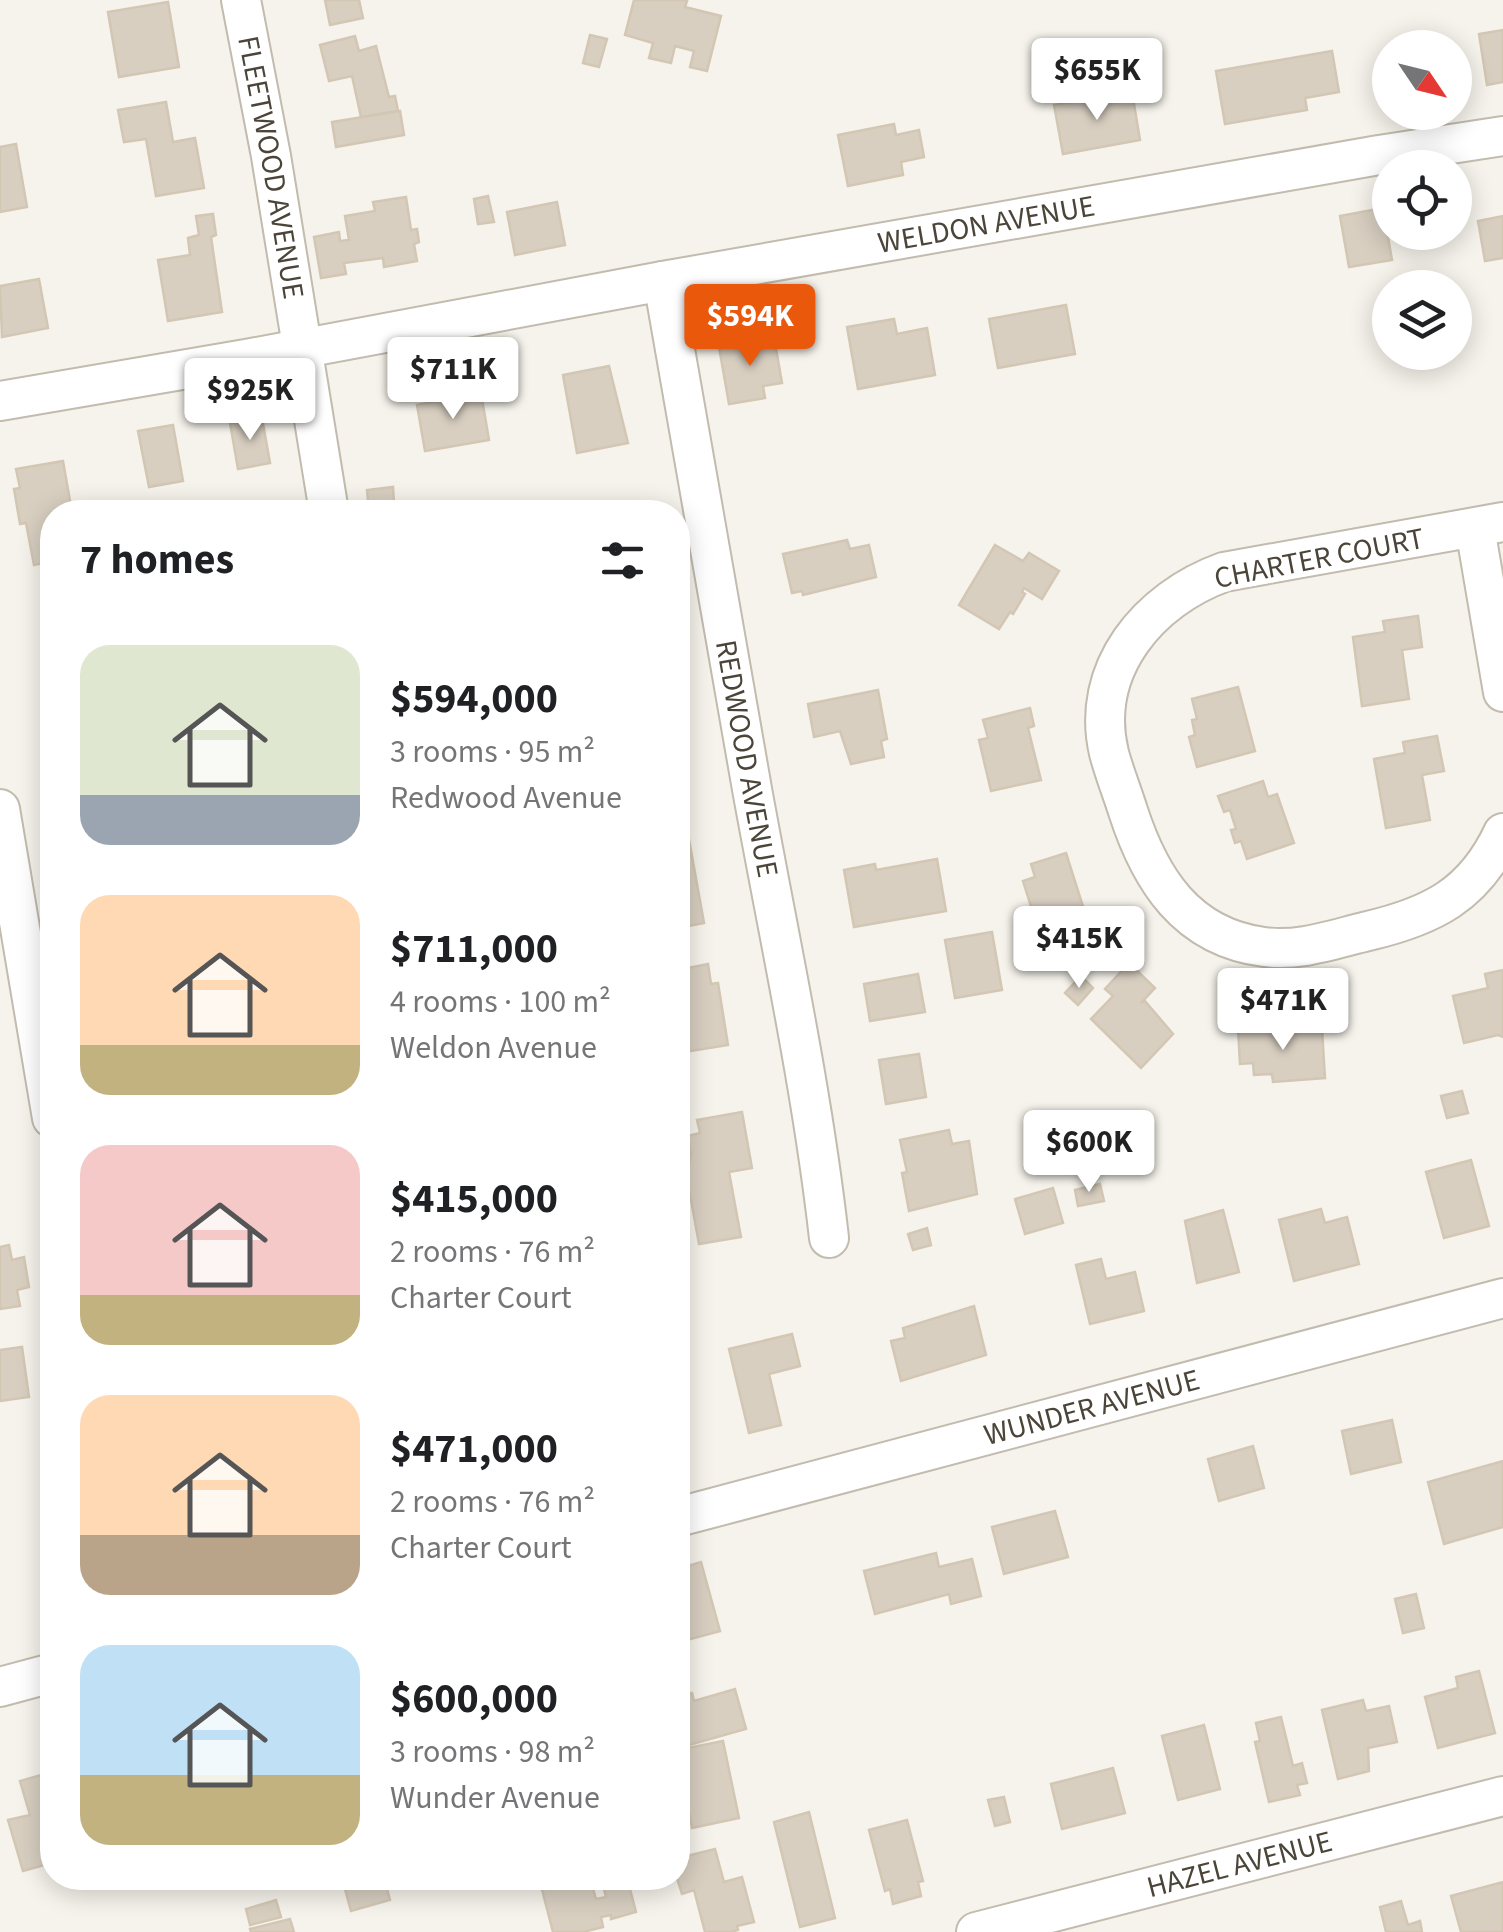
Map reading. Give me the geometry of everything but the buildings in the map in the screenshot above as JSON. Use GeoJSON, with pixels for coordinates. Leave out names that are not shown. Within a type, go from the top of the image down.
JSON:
{"type":"FeatureCollection","features":[{"type":"Feature","properties":{"kind":"street","name":"FLEETWOOD AVENUE"},"geometry":{"type":"LineString","coordinates":[[241,0],[327,500]]}},
{"type":"Feature","properties":{"kind":"street","name":"WELDON AVENUE"},"geometry":{"type":"LineString","coordinates":[[0,401],[662,281],[1503,136]]}},
{"type":"Feature","properties":{"kind":"street","name":"REDWOOD AVENUE"},"geometry":{"type":"LineString","coordinates":[[662,281],[751,786],[788,964],[829,1238]]}},
{"type":"Feature","properties":{"kind":"street","name":"CHARTER COURT"},"geometry":{"type":"LineString","coordinates":[[1503,692],[1489,525],[1224,572],[1198,582],[1161,605],[1138,628],[1110,686],[1106,718],[1108,750],[1140,850],[1169,897],[1206,926],[1231,939],[1262,947],[1294,948],[1408,921],[1439,908],[1473,881],[1493,856],[1503,833]]}},
{"type":"Feature","properties":{"kind":"street"},"geometry":{"type":"LineString","coordinates":[[0,809],[40,1047]]}},
{"type":"Feature","properties":{"kind":"street","name":"WUNDER AVENUE"},"geometry":{"type":"LineString","coordinates":[[690,1514],[1503,1298]]}},
{"type":"Feature","properties":{"kind":"street"},"geometry":{"type":"LineString","coordinates":[[0,1687],[40,1676]]}},
{"type":"Feature","properties":{"kind":"street","name":"HAZEL AVENUE"},"geometry":{"type":"LineString","coordinates":[[976,1932],[1503,1796]]}}]}
